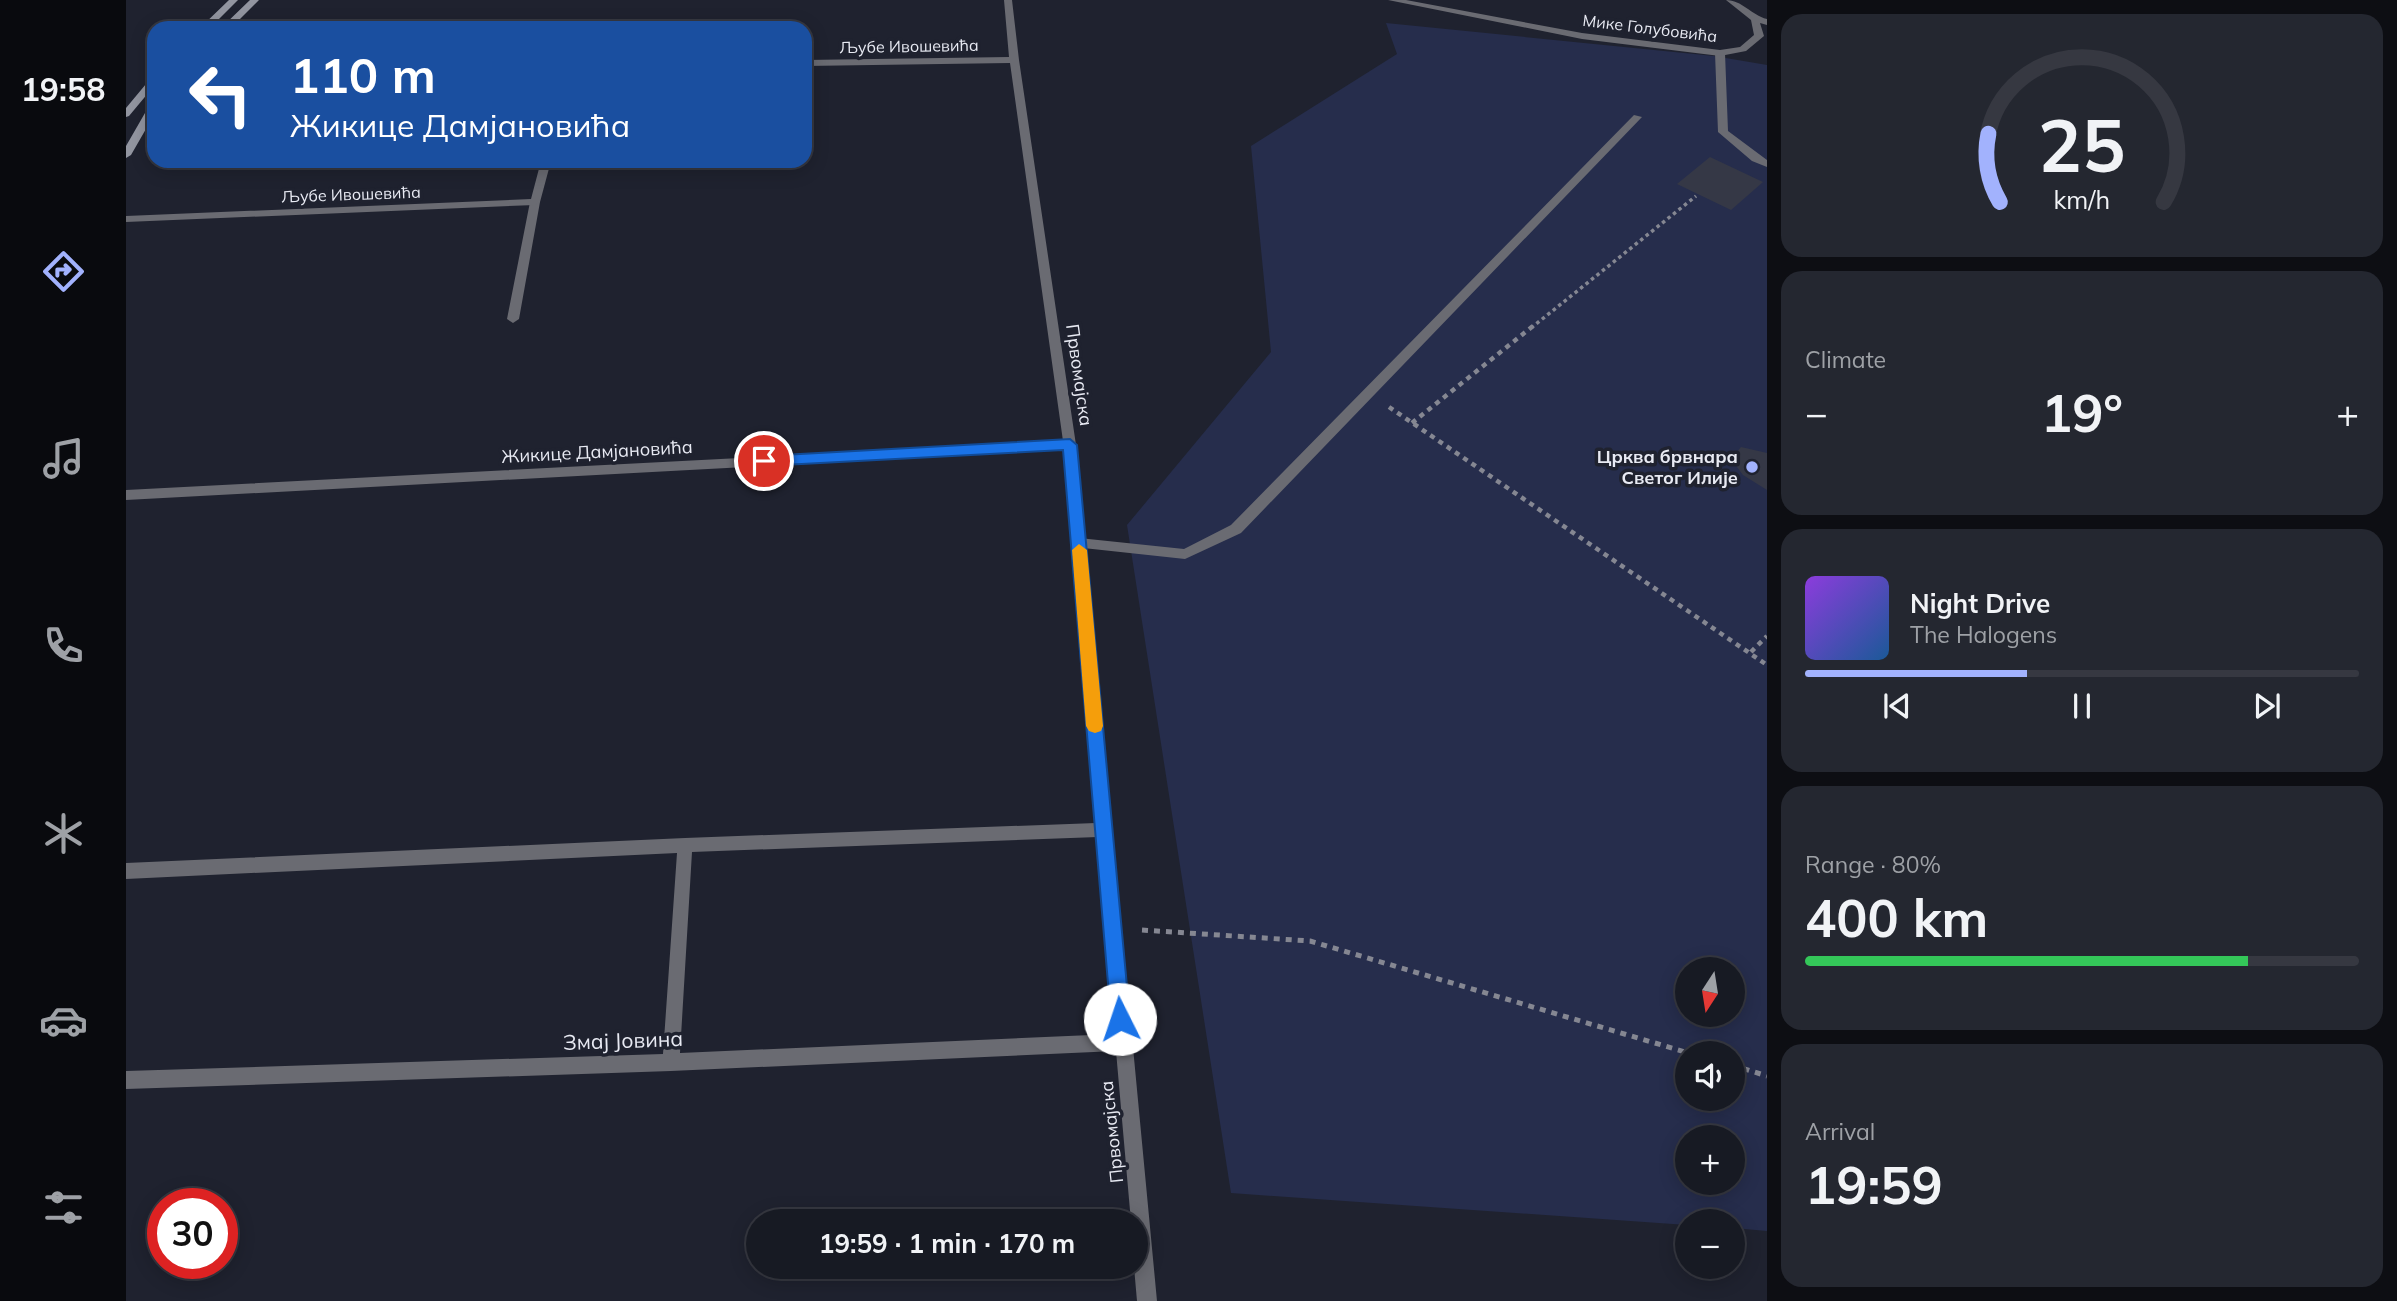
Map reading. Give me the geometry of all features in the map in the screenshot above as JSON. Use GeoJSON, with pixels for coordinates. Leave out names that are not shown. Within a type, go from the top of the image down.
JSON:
{"type":"FeatureCollection","features":[{"type":"Feature","properties":{"kind":"main road"},"geometry":{"type":"LineString","coordinates":[[212,21],[234,0]]}},
{"type":"Feature","properties":{"kind":"main road"},"geometry":{"type":"LineString","coordinates":[[233,21],[255,0]]}},
{"type":"Feature","properties":{"kind":"main road"},"geometry":{"type":"LineString","coordinates":[[126,114],[147,88]]}},
{"type":"Feature","properties":{"kind":"main road"},"geometry":{"type":"LineString","coordinates":[[126,155],[147,118]]}},
{"type":"Feature","properties":{"kind":"street","name":"Првомајска"},"geometry":{"type":"LineString","coordinates":[[1008,0],[1014,60],[1070,445],[1147,1301]]}},
{"type":"Feature","properties":{"kind":"street","name":"Мике Голубовића"},"geometry":{"type":"LineString","coordinates":[[1392,0],[1582,36],[1720,53],[1743,49],[1759,36],[1755,19]]}},
{"type":"Feature","properties":{"kind":"street"},"geometry":{"type":"LineString","coordinates":[[1730,0],[1755,19],[1767,22]]}},
{"type":"Feature","properties":{"kind":"street"},"geometry":{"type":"LineString","coordinates":[[1720,53],[1723,132],[1746,152],[1767,164]]}},
{"type":"Feature","properties":{"kind":"street","name":"Љубе Ивошевића"},"geometry":{"type":"LineString","coordinates":[[812,64],[1014,60]]}},
{"type":"Feature","properties":{"kind":"street"},"geometry":{"type":"LineString","coordinates":[[1079,544],[1185,554],[1236,529],[1637,117]]}},
{"type":"Feature","properties":{"kind":"street"},"geometry":{"type":"LineString","coordinates":[[513,319],[544,168]]}},
{"type":"Feature","properties":{"kind":"street","name":"Љубе Ивошевића"},"geometry":{"type":"LineString","coordinates":[[126,219],[535,202]]}},
{"type":"Feature","properties":{"kind":"street","name":"Жикице Дамјановића"},"geometry":{"type":"LineString","coordinates":[[126,495],[1070,445]]}},
{"type":"Feature","properties":{"kind":"street"},"geometry":{"type":"LineString","coordinates":[[126,871],[685,845],[1104,830]]}},
{"type":"Feature","properties":{"kind":"street"},"geometry":{"type":"LineString","coordinates":[[671,1062],[685,845]]}},
{"type":"Feature","properties":{"kind":"street","name":"Змај Јовина"},"geometry":{"type":"LineString","coordinates":[[126,1080],[671,1062],[1122,1042]]}},
{"type":"Feature","properties":{"kind":"path"},"geometry":{"type":"LineString","coordinates":[[1412,422],[1696,196]]}},
{"type":"Feature","properties":{"kind":"path"},"geometry":{"type":"LineString","coordinates":[[1368,393],[1767,665]]}},
{"type":"Feature","properties":{"kind":"path"},"geometry":{"type":"LineString","coordinates":[[1751,652],[1767,636]]}},
{"type":"Feature","properties":{"kind":"path"},"geometry":{"type":"LineString","coordinates":[[1113,928],[1310,941],[1675,1049]]}},
{"type":"Feature","properties":{"kind":"path"},"geometry":{"type":"LineString","coordinates":[[1745,1069],[1767,1076]]}},
{"type":"Feature","properties":{"kind":"shaded area"},"geometry":{"type":"Polygon","coordinates":[[[1386,23],[1714,56],[1767,65],[1767,1231],[1745,1229],[1745,1209],[1675,1209],[1675,1224],[1231,1193],[1127,525],[1271,352],[1251,146],[1397,54],[1386,23]]]}},
{"type":"Feature","properties":{"kind":"building"},"geometry":{"type":"Polygon","coordinates":[[[1710,157],[1763,182],[1731,210],[1677,184],[1710,157]]]}},
{"type":"Feature","properties":{"kind":"building","name":"Црква брвнара Светог Илије"},"geometry":{"type":"Polygon","coordinates":[[[1741,447],[1767,453],[1767,490],[1743,475],[1731,459],[1741,447]]]}},
{"type":"Feature","properties":{"kind":"slow traffic"},"geometry":{"type":"LineString","coordinates":[[1079,550],[1095,726]]}},
{"type":"Feature","properties":{"kind":"place","name":"Црква брвнара Светог Илије"},"geometry":{"type":"Point","coordinates":[1752,467]}},
{"type":"Feature","properties":{"kind":"route"},"geometry":{"type":"LineString","coordinates":[[764,461],[1070,445],[1120,1019]]}}]}
